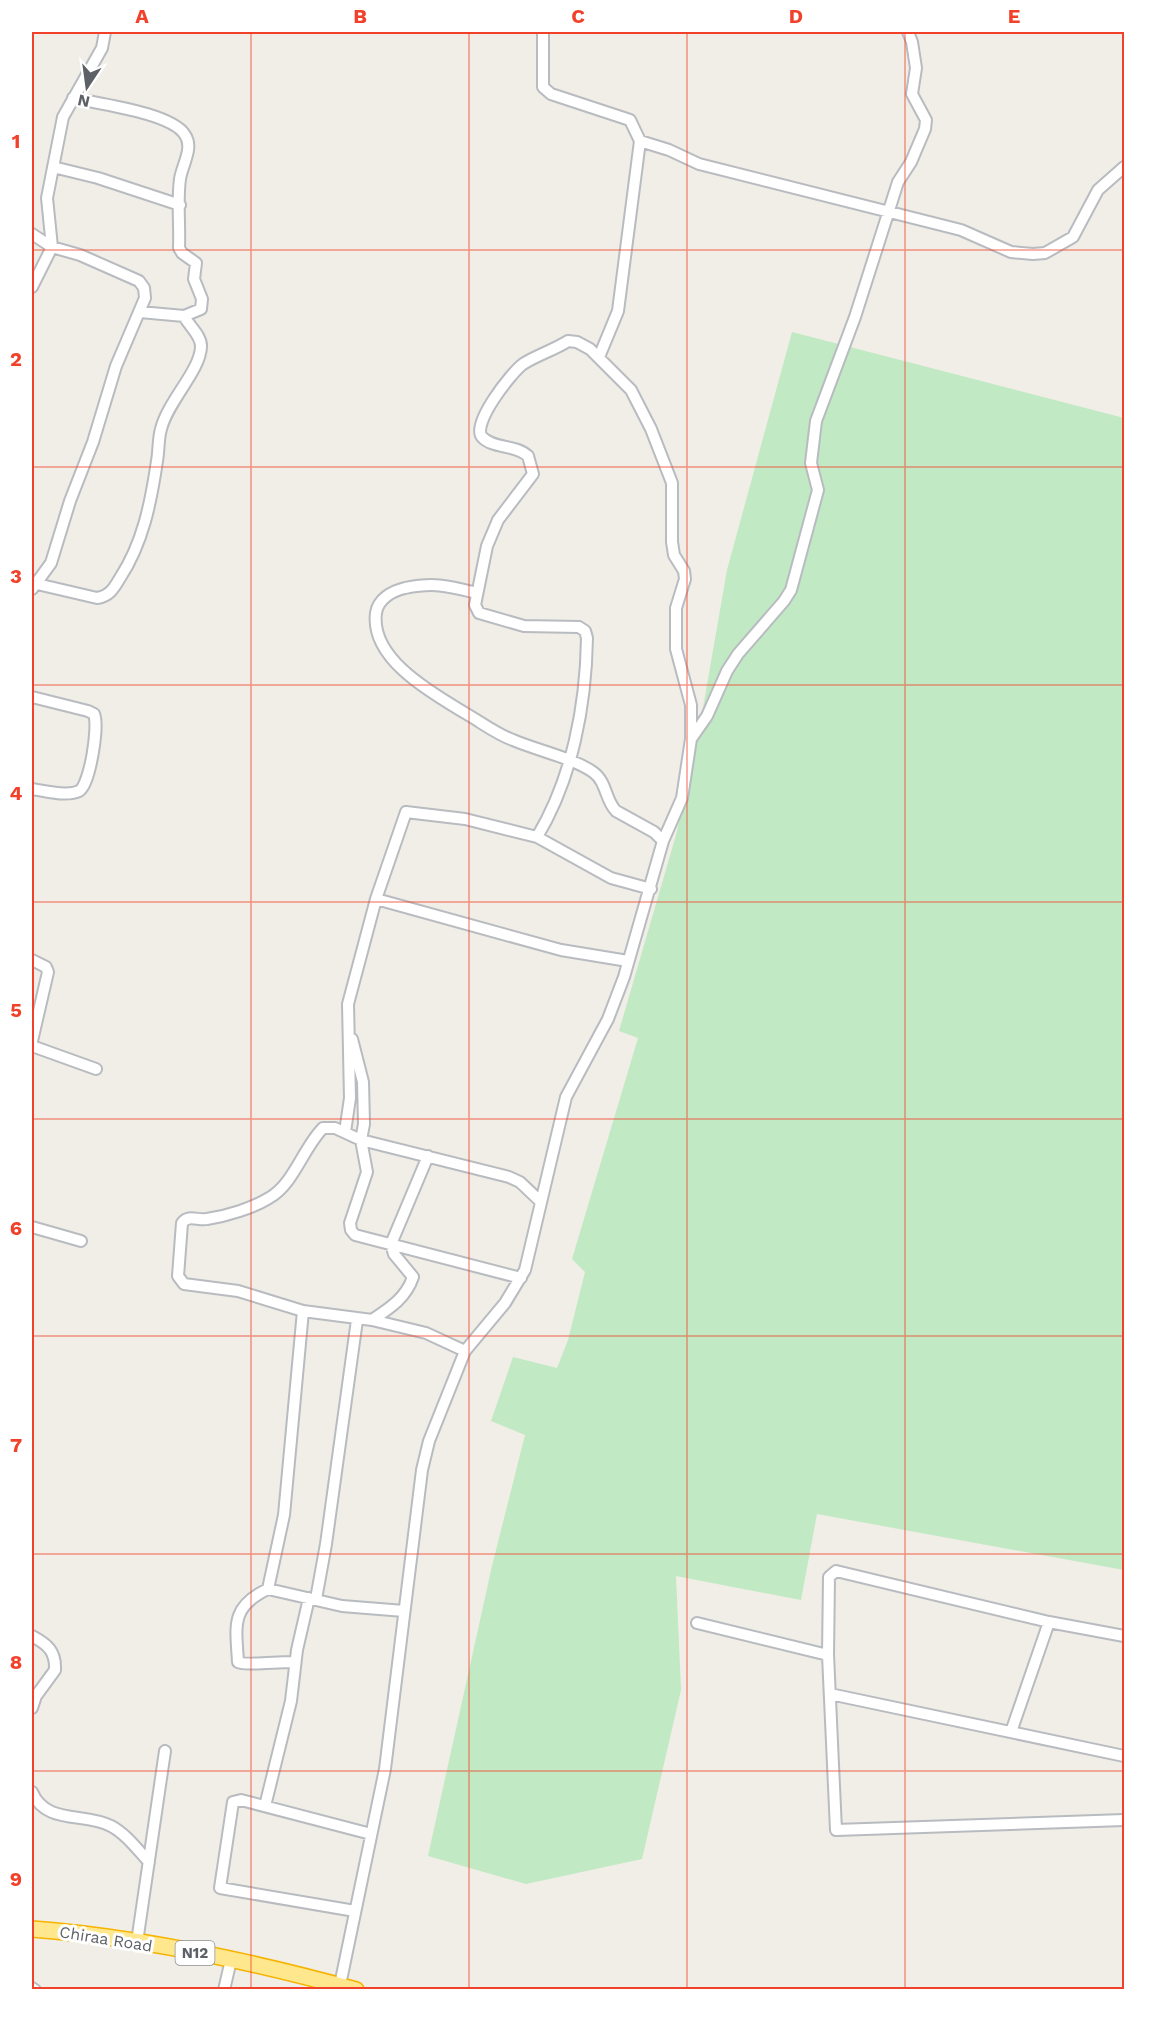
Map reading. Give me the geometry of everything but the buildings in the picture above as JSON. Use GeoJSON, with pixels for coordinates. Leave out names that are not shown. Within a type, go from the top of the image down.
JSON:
{"type":"FeatureCollection","features":[{"type":"Feature","properties":{"kind":"highway","name":"Chiraa Road"},"geometry":{"type":"LineString","coordinates":[[32,1929],[137,1942],[231,1960],[321,1985],[340,1985],[356,1989]]}},
{"type":"Feature","properties":{"kind":"street"},"geometry":{"type":"LineString","coordinates":[[32,287],[52,247],[47,198],[63,117],[102,48],[105,32]]}},
{"type":"Feature","properties":{"kind":"street"},"geometry":{"type":"LineString","coordinates":[[543,32],[543,87],[551,94],[630,120],[640,141],[618,311],[599,357]]}},
{"type":"Feature","properties":{"kind":"street"},"geometry":{"type":"LineString","coordinates":[[691,739],[707,716],[727,671],[738,654],[791,590],[818,490],[811,463],[816,421],[855,317],[898,182],[911,162],[925,129],[926,120],[912,94],[916,68],[908,32]]}},
{"type":"Feature","properties":{"kind":"street"},"geometry":{"type":"LineString","coordinates":[[73,98],[152,116],[172,123],[185,135],[189,147],[180,179],[179,248],[182,254],[196,264],[194,283],[202,299],[201,309],[184,316],[140,312]]}},
{"type":"Feature","properties":{"kind":"street"},"geometry":{"type":"LineString","coordinates":[[640,141],[669,150],[699,164],[817,192],[974,234],[1011,252],[1045,253],[1073,237],[1098,190],[1125,167]]}},
{"type":"Feature","properties":{"kind":"street"},"geometry":{"type":"LineString","coordinates":[[53,167],[98,178],[180,205]]}},
{"type":"Feature","properties":{"kind":"street"},"geometry":{"type":"LineString","coordinates":[[32,234],[52,247],[80,255],[139,281],[144,288],[145,298],[128,332],[51,563],[34,586],[97,598],[105,597],[132,560],[142,536],[157,460],[160,430],[173,400],[195,367],[202,345],[198,335],[184,316]]}},
{"type":"Feature","properties":{"kind":"street"},"geometry":{"type":"LineString","coordinates":[[340,1985],[385,1769],[422,1470],[429,1441],[465,1351],[505,1303],[521,1278],[530,1256],[540,1201],[566,1096],[608,1019],[651,889],[663,841],[682,798],[691,739],[691,705],[676,649],[676,608],[685,579],[684,571],[674,555],[672,542],[672,483],[651,429],[631,390],[599,357],[577,342],[568,341],[546,355],[533,358],[520,366],[481,419],[480,434],[484,439],[523,451],[528,456],[533,474],[498,520],[487,546],[475,605],[479,614],[524,626],[570,626],[585,631],[586,663],[581,707],[568,762],[553,807],[537,837]]}},
{"type":"Feature","properties":{"kind":"street"},"geometry":{"type":"LineString","coordinates":[[477,594],[439,583],[398,590],[385,597],[376,610],[376,630],[382,645],[400,666],[430,692],[511,740],[598,776],[616,811],[654,832],[663,841]]}},
{"type":"Feature","properties":{"kind":"street"},"geometry":{"type":"LineString","coordinates":[[32,698],[88,711],[94,714],[96,725],[87,778],[83,788],[76,792],[32,789]]}},
{"type":"Feature","properties":{"kind":"street"},"geometry":{"type":"LineString","coordinates":[[345,1132],[350,1098],[348,1004],[376,899],[406,812],[465,819],[537,837],[611,878],[651,889]]}},
{"type":"Feature","properties":{"kind":"street"},"geometry":{"type":"LineString","coordinates":[[376,899],[561,950],[628,961]]}},
{"type":"Feature","properties":{"kind":"street"},"geometry":{"type":"LineString","coordinates":[[32,960],[46,967],[48,972],[32,1041]]}},
{"type":"Feature","properties":{"kind":"street"},"geometry":{"type":"LineString","coordinates":[[349,1030],[363,1082],[364,1124],[361,1140],[367,1172],[350,1223],[351,1230],[355,1234],[521,1278]]}},
{"type":"Feature","properties":{"kind":"street"},"geometry":{"type":"LineString","coordinates":[[32,1046],[96,1069]]}},
{"type":"Feature","properties":{"kind":"street"},"geometry":{"type":"LineString","coordinates":[[465,1351],[426,1333],[372,1320],[357,1320],[303,1311],[238,1291],[184,1284],[180,1280],[182,1223],[191,1218],[206,1220],[269,1198],[281,1189],[323,1128],[345,1132],[361,1140],[509,1177],[520,1182],[540,1201]]}},
{"type":"Feature","properties":{"kind":"street"},"geometry":{"type":"LineString","coordinates":[[372,1320],[398,1303],[413,1277],[394,1254],[391,1244],[428,1156]]}},
{"type":"Feature","properties":{"kind":"street"},"geometry":{"type":"LineString","coordinates":[[32,1227],[81,1241]]}},
{"type":"Feature","properties":{"kind":"street"},"geometry":{"type":"LineString","coordinates":[[268,1589],[284,1515],[303,1311]]}},
{"type":"Feature","properties":{"kind":"street"},"geometry":{"type":"LineString","coordinates":[[265,1806],[291,1701],[295,1662],[326,1544],[357,1320]]}},
{"type":"Feature","properties":{"kind":"street"},"geometry":{"type":"LineString","coordinates":[[1125,1636],[1048,1622],[836,1571],[829,1577],[828,1655],[836,1830],[1125,1820]]}},
{"type":"Feature","properties":{"kind":"street"},"geometry":{"type":"LineString","coordinates":[[295,1662],[279,1660],[243,1665],[238,1662],[236,1621],[239,1613],[258,1594],[268,1589],[342,1606],[404,1611]]}},
{"type":"Feature","properties":{"kind":"street"},"geometry":{"type":"LineString","coordinates":[[1011,1732],[1048,1622]]}},
{"type":"Feature","properties":{"kind":"street"},"geometry":{"type":"LineString","coordinates":[[697,1623],[828,1655]]}},
{"type":"Feature","properties":{"kind":"street"},"geometry":{"type":"LineString","coordinates":[[32,1636],[46,1643],[54,1655],[55,1670],[36,1696],[32,1708]]}},
{"type":"Feature","properties":{"kind":"street"},"geometry":{"type":"LineString","coordinates":[[830,1694],[1125,1756]]}},
{"type":"Feature","properties":{"kind":"street"},"geometry":{"type":"LineString","coordinates":[[137,1942],[165,1751]]}},
{"type":"Feature","properties":{"kind":"street"},"geometry":{"type":"LineString","coordinates":[[32,1792],[40,1806],[50,1813],[108,1825],[121,1833],[148,1862]]}},
{"type":"Feature","properties":{"kind":"street"},"geometry":{"type":"LineString","coordinates":[[355,1911],[220,1888],[233,1802],[236,1799],[371,1834]]}},
{"type":"Feature","properties":{"kind":"street"},"geometry":{"type":"LineString","coordinates":[[224,1989],[231,1960]]}},
{"type":"Feature","properties":{"kind":"green space"},"geometry":{"type":"Polygon","coordinates":[[[792,332],[1124,418],[1124,1570],[817,1514],[801,1600],[676,1576],[681,1690],[642,1859],[526,1884],[428,1856],[492,1566],[525,1435],[491,1421],[513,1357],[557,1368],[568,1340],[585,1272],[572,1259],[638,1038],[619,1031],[676,835],[695,754],[727,570],[792,332]]]}}]}
